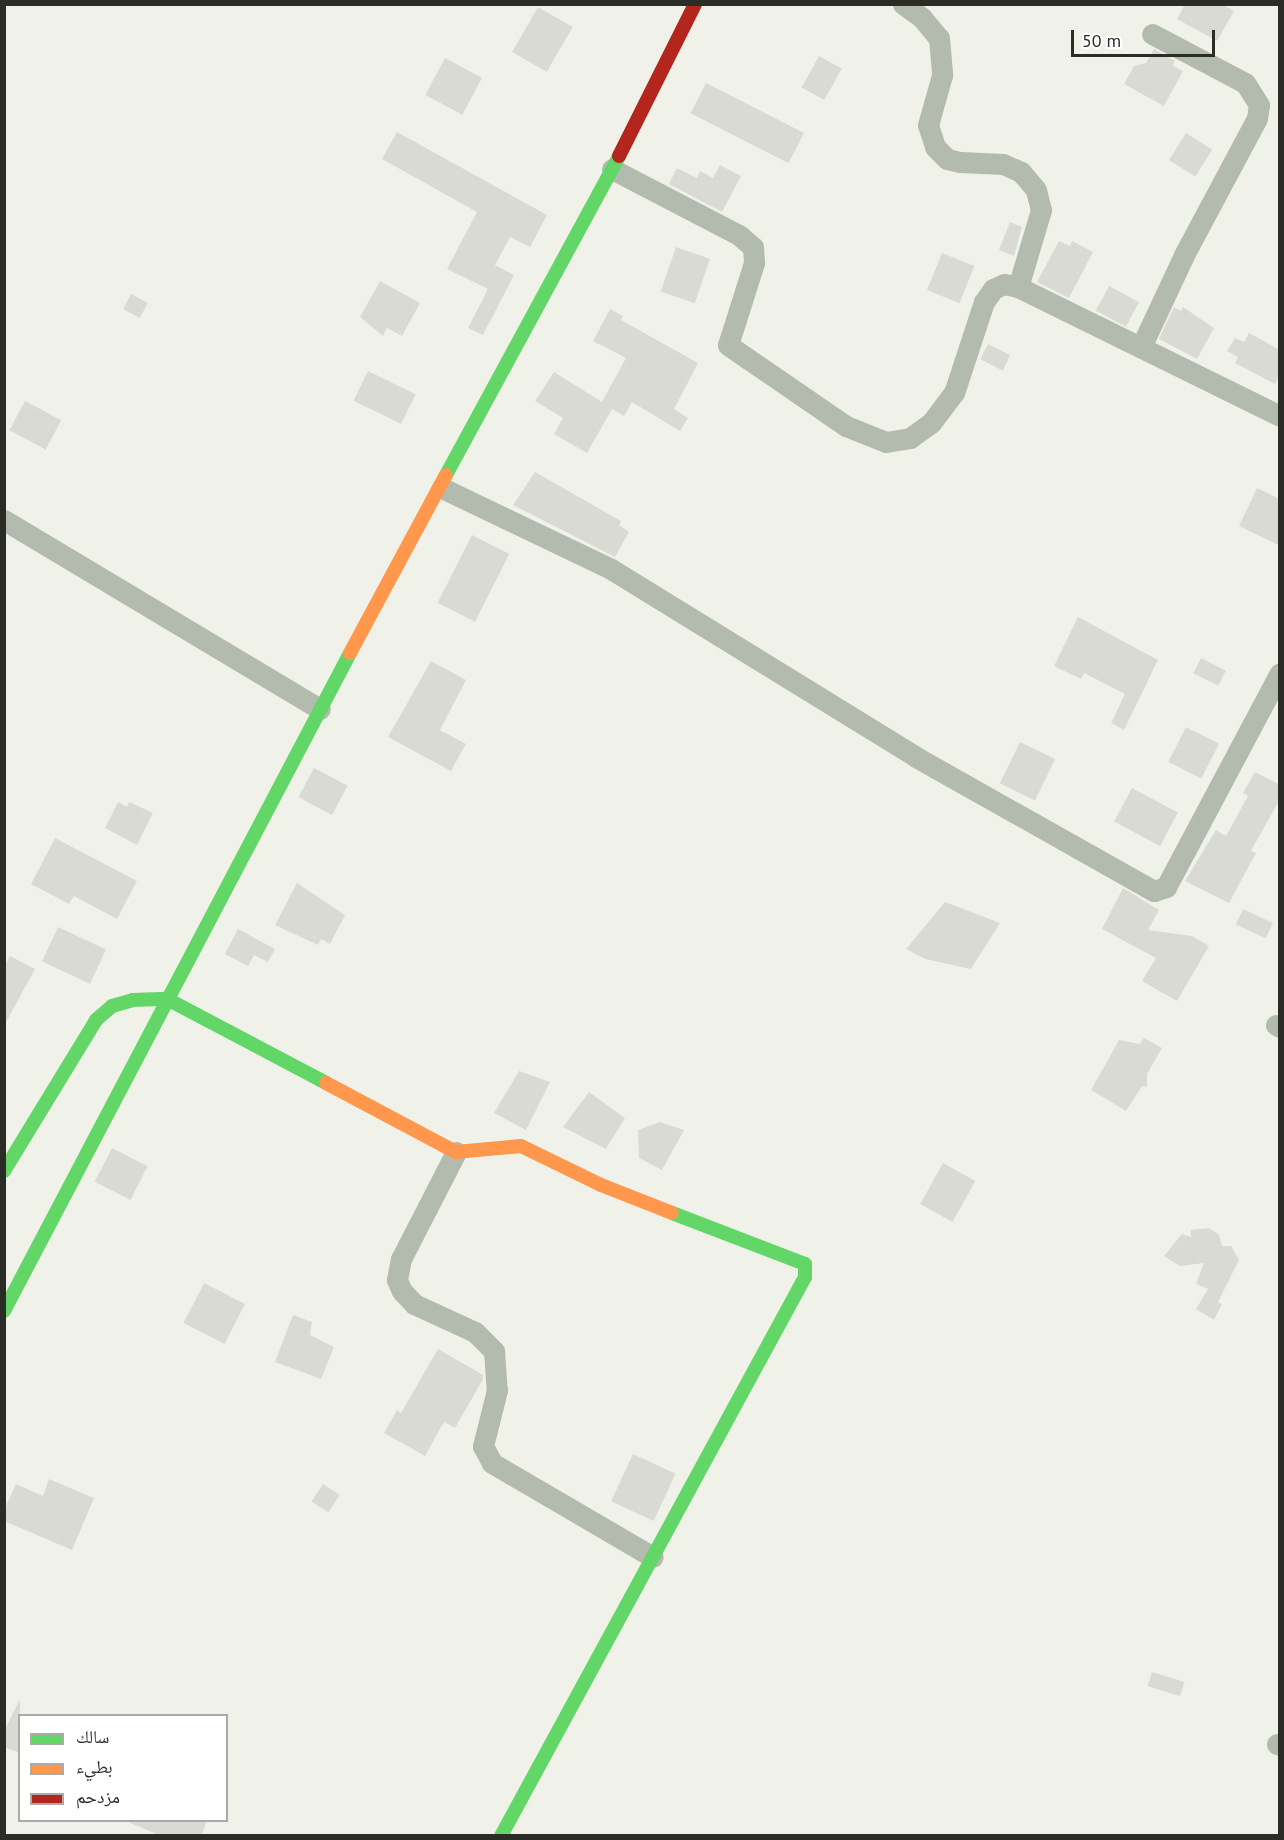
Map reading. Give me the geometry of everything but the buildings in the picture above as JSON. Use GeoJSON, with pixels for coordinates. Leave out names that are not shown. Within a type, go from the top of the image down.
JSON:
{"type":"FeatureCollection","features":[{"type":"Feature","properties":{"kind":"street"},"geometry":{"type":"LineString","coordinates":[[4,1311],[320,709],[442,488],[612,169],[695,4]]}},
{"type":"Feature","properties":{"kind":"street"},"geometry":{"type":"LineString","coordinates":[[903,4],[922,18],[939,38],[942,75],[928,125],[935,147],[947,159],[1003,164],[1021,172],[1036,190],[1041,210],[1018,287]]}},
{"type":"Feature","properties":{"kind":"street"},"geometry":{"type":"LineString","coordinates":[[1141,347],[1184,255],[1257,118],[1259,105],[1245,83],[1152,34]]}},
{"type":"Feature","properties":{"kind":"street"},"geometry":{"type":"LineString","coordinates":[[612,169],[739,235],[753,247],[754,263],[728,345],[846,426],[886,442],[910,438],[931,423],[954,393],[984,302],[993,289],[1004,284],[1018,287],[1280,416]]}},
{"type":"Feature","properties":{"kind":"street"},"geometry":{"type":"LineString","coordinates":[[442,488],[611,569],[916,757],[1154,891],[1166,887],[1280,673]]}},
{"type":"Feature","properties":{"kind":"street"},"geometry":{"type":"LineString","coordinates":[[4,520],[320,709]]}},
{"type":"Feature","properties":{"kind":"street"},"geometry":{"type":"LineString","coordinates":[[4,1171],[96,1020],[112,1006],[133,1000],[167,999],[456,1152],[521,1146],[601,1185],[805,1264],[805,1277],[501,1836]]}},
{"type":"Feature","properties":{"kind":"street"},"geometry":{"type":"LineString","coordinates":[[456,1152],[401,1258],[397,1280],[402,1292],[414,1304],[475,1332],[494,1351],[497,1390],[483,1446],[492,1463],[653,1557]]}},
{"type":"Feature","properties":{"kind":"traffic: fast"},"geometry":{"type":"LineString","coordinates":[[446,475],[619,156]]}},
{"type":"Feature","properties":{"kind":"traffic: fast"},"geometry":{"type":"LineString","coordinates":[[4,1311],[350,653]]}},
{"type":"Feature","properties":{"kind":"traffic: fast"},"geometry":{"type":"LineString","coordinates":[[4,1171],[96,1020],[112,1006],[133,1000],[167,999],[326,1083]]}},
{"type":"Feature","properties":{"kind":"traffic: fast"},"geometry":{"type":"LineString","coordinates":[[501,1836],[805,1277],[805,1264],[672,1213]]}},
{"type":"Feature","properties":{"kind":"traffic: slow"},"geometry":{"type":"LineString","coordinates":[[350,653],[446,475]]}},
{"type":"Feature","properties":{"kind":"traffic: slow"},"geometry":{"type":"LineString","coordinates":[[326,1083],[456,1152],[521,1146],[601,1185],[672,1213]]}},
{"type":"Feature","properties":{"kind":"traffic: jam"},"geometry":{"type":"LineString","coordinates":[[619,156],[695,4]]}}]}
